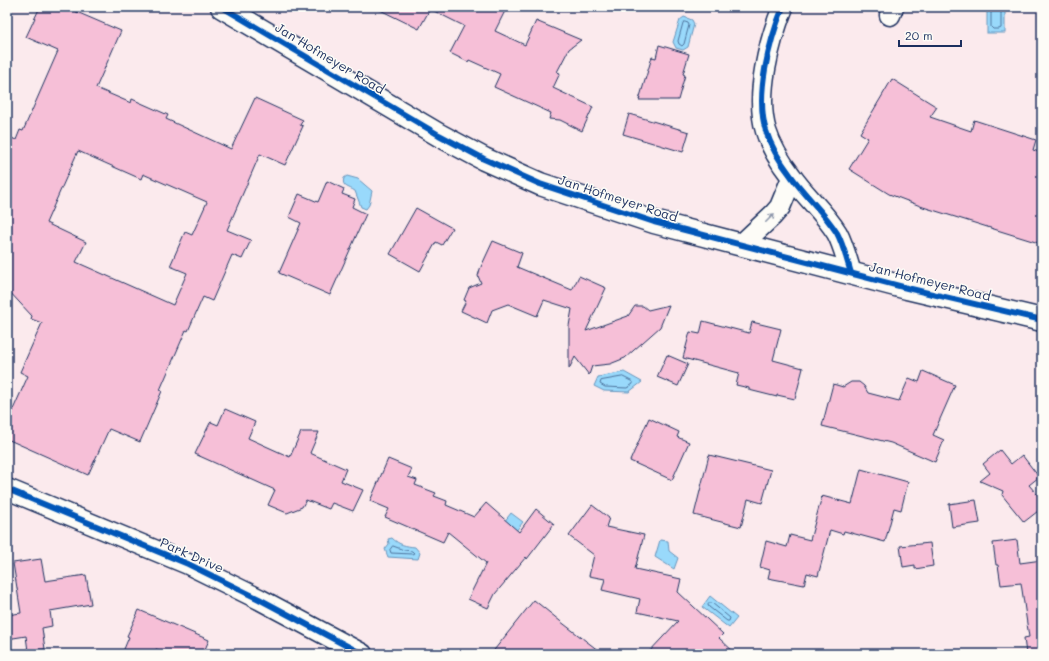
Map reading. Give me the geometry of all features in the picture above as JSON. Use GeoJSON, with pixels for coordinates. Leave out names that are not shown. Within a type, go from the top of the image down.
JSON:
{"type":"FeatureCollection","features":[{"type":"Feature","properties":{"kind":"street","name":"Jan Hofmeyer Road"},"geometry":{"type":"LineString","coordinates":[[222,7],[440,135],[484,159],[540,184],[654,222],[907,288],[1042,320]]}},
{"type":"Feature","properties":{"kind":"street"},"geometry":{"type":"LineString","coordinates":[[783,7],[776,25],[765,67],[763,117],[766,130],[770,144],[792,178],[838,234],[851,273]]}},
{"type":"Feature","properties":{"kind":"street"},"geometry":{"type":"LineString","coordinates":[[741,245],[776,211],[784,200],[792,178]]}},
{"type":"Feature","properties":{"kind":"street","name":"Park Drive"},"geometry":{"type":"LineString","coordinates":[[7,490],[188,564],[259,599],[362,654]]}},
{"type":"Feature","properties":{"kind":"water"},"geometry":{"type":"Polygon","coordinates":[[[987,7],[1005,7],[1005,33],[987,33],[987,7]]]}},
{"type":"Feature","properties":{"kind":"water"},"geometry":{"type":"Polygon","coordinates":[[[684,17],[692,20],[694,24],[688,47],[683,50],[676,48],[673,42],[680,20],[684,17]]]}},
{"type":"Feature","properties":{"kind":"water"},"geometry":{"type":"Polygon","coordinates":[[[347,176],[358,179],[372,191],[369,205],[366,209],[361,207],[355,191],[345,185],[343,181],[347,176]]]}},
{"type":"Feature","properties":{"kind":"water"},"geometry":{"type":"Polygon","coordinates":[[[624,372],[642,382],[629,392],[604,391],[594,386],[598,377],[624,372]]]}},
{"type":"Feature","properties":{"kind":"water"},"geometry":{"type":"Polygon","coordinates":[[[511,513],[523,522],[509,540],[497,531],[511,513]]]}},
{"type":"Feature","properties":{"kind":"water"},"geometry":{"type":"Polygon","coordinates":[[[392,538],[403,545],[415,547],[420,553],[418,559],[388,557],[385,549],[389,544],[388,539],[392,538]]]}},
{"type":"Feature","properties":{"kind":"water"},"geometry":{"type":"Polygon","coordinates":[[[660,540],[668,541],[669,551],[678,558],[674,569],[655,557],[660,540]]]}},
{"type":"Feature","properties":{"kind":"water"},"geometry":{"type":"Polygon","coordinates":[[[710,596],[737,618],[729,628],[702,607],[710,596]]]}},
{"type":"Feature","properties":{"kind":"building"},"geometry":{"type":"Polygon","coordinates":[[[40,7],[65,7],[121,31],[96,88],[131,103],[132,99],[168,115],[166,119],[231,149],[255,98],[303,120],[300,125],[303,126],[285,165],[260,154],[227,230],[251,240],[242,259],[232,255],[212,301],[203,297],[188,331],[186,330],[160,390],[162,391],[140,442],[109,429],[88,475],[7,439],[7,423],[28,376],[20,372],[42,323],[31,319],[32,316],[7,289],[7,136],[16,140],[20,130],[23,131],[58,51],[26,37],[40,7]],[[78,151],[46,223],[86,242],[76,262],[173,305],[187,273],[170,266],[185,232],[192,235],[207,202],[143,174],[141,179],[78,151]]]}},
{"type":"Feature","properties":{"kind":"building"},"geometry":{"type":"Polygon","coordinates":[[[374,7],[507,7],[495,31],[525,45],[536,21],[581,40],[569,49],[557,72],[560,73],[553,88],[593,107],[582,131],[560,120],[549,119],[551,113],[494,87],[500,74],[469,60],[468,62],[450,53],[464,26],[430,9],[419,29],[374,7]]]}},
{"type":"Feature","properties":{"kind":"building"},"geometry":{"type":"Polygon","coordinates":[[[659,45],[689,54],[678,100],[639,100],[652,57],[656,58],[659,45]]]}},
{"type":"Feature","properties":{"kind":"building"},"geometry":{"type":"Polygon","coordinates":[[[892,79],[937,107],[930,117],[971,131],[974,120],[1036,140],[1033,150],[1042,153],[1042,244],[923,207],[889,194],[849,169],[868,138],[860,133],[892,79]]]}},
{"type":"Feature","properties":{"kind":"building"},"geometry":{"type":"Polygon","coordinates":[[[629,114],[689,132],[683,152],[623,134],[629,114]]]}},
{"type":"Feature","properties":{"kind":"building"},"geometry":{"type":"Polygon","coordinates":[[[327,181],[344,189],[342,194],[355,199],[352,207],[366,214],[330,295],[279,273],[301,223],[289,217],[299,194],[318,202],[327,181]]]}},
{"type":"Feature","properties":{"kind":"building"},"geometry":{"type":"Polygon","coordinates":[[[416,208],[452,228],[442,245],[436,242],[420,271],[390,254],[416,208]]]}},
{"type":"Feature","properties":{"kind":"building"},"geometry":{"type":"Polygon","coordinates":[[[493,241],[522,253],[517,267],[572,290],[579,276],[606,288],[586,331],[628,316],[635,306],[643,306],[648,310],[669,305],[660,327],[625,358],[610,364],[592,366],[589,375],[575,357],[569,369],[569,326],[572,309],[544,300],[537,316],[508,304],[492,310],[487,323],[461,311],[466,301],[464,300],[469,288],[481,283],[478,276],[480,269],[493,241]]]}},
{"type":"Feature","properties":{"kind":"building"},"geometry":{"type":"Polygon","coordinates":[[[703,321],[749,333],[752,322],[781,329],[773,360],[803,368],[795,399],[777,395],[777,397],[749,390],[749,388],[736,385],[739,373],[683,358],[690,332],[700,334],[703,321]]]}},
{"type":"Feature","properties":{"kind":"building"},"geometry":{"type":"Polygon","coordinates":[[[667,355],[688,364],[678,386],[657,377],[667,355]]]}},
{"type":"Feature","properties":{"kind":"building"},"geometry":{"type":"Polygon","coordinates":[[[923,371],[955,385],[933,435],[944,440],[935,462],[891,443],[822,426],[833,384],[843,387],[851,382],[859,382],[864,386],[868,393],[899,401],[909,378],[919,382],[923,371]]]}},
{"type":"Feature","properties":{"kind":"building"},"geometry":{"type":"Polygon","coordinates":[[[225,409],[255,422],[248,438],[290,457],[301,432],[319,432],[310,453],[346,469],[341,481],[363,490],[353,511],[332,503],[329,509],[306,500],[302,507],[287,513],[268,505],[275,490],[195,454],[210,423],[211,422],[218,425],[225,409]]]}},
{"type":"Feature","properties":{"kind":"building"},"geometry":{"type":"Polygon","coordinates":[[[649,418],[679,432],[677,437],[689,442],[672,480],[630,461],[649,418]]]}},
{"type":"Feature","properties":{"kind":"building"},"geometry":{"type":"Polygon","coordinates":[[[1000,450],[1011,464],[1022,455],[1039,477],[1029,485],[1042,500],[1042,508],[1024,522],[1002,495],[1003,491],[980,481],[990,473],[983,464],[1000,450]]]}},
{"type":"Feature","properties":{"kind":"building"},"geometry":{"type":"Polygon","coordinates":[[[709,455],[771,470],[762,503],[748,499],[741,527],[694,515],[709,455]]]}},
{"type":"Feature","properties":{"kind":"building"},"geometry":{"type":"Polygon","coordinates":[[[388,459],[412,469],[408,477],[417,480],[415,485],[436,493],[434,496],[447,501],[446,505],[474,517],[486,503],[519,532],[536,509],[554,524],[527,559],[526,557],[495,594],[488,608],[468,599],[486,563],[448,532],[443,542],[385,517],[389,509],[370,501],[388,459]]]}},
{"type":"Feature","properties":{"kind":"building"},"geometry":{"type":"Polygon","coordinates":[[[861,469],[908,482],[901,510],[894,508],[885,542],[844,531],[843,534],[830,530],[818,576],[807,573],[804,585],[768,578],[770,570],[760,567],[766,541],[787,547],[790,535],[810,540],[822,496],[852,504],[861,469]]]}},
{"type":"Feature","properties":{"kind":"building"},"geometry":{"type":"Polygon","coordinates":[[[976,500],[980,523],[952,527],[949,504],[976,500]]]}},
{"type":"Feature","properties":{"kind":"building"},"geometry":{"type":"Polygon","coordinates":[[[592,505],[609,518],[606,527],[644,535],[635,569],[681,579],[678,592],[723,634],[719,638],[736,654],[647,654],[678,621],[637,612],[640,599],[602,590],[605,579],[589,576],[594,555],[569,536],[592,505]]]}},
{"type":"Feature","properties":{"kind":"building"},"geometry":{"type":"Polygon","coordinates":[[[1017,540],[1020,563],[1042,560],[1042,654],[1026,654],[1024,638],[1029,637],[1021,583],[1001,585],[998,565],[996,565],[993,543],[1017,540]]]}},
{"type":"Feature","properties":{"kind":"building"},"geometry":{"type":"Polygon","coordinates":[[[930,543],[933,566],[915,569],[915,565],[903,567],[900,546],[930,543]]]}},
{"type":"Feature","properties":{"kind":"building"},"geometry":{"type":"Polygon","coordinates":[[[41,559],[45,581],[86,575],[91,604],[50,611],[52,626],[42,628],[45,649],[28,651],[26,636],[7,639],[7,615],[21,613],[13,563],[41,559]]]}},
{"type":"Feature","properties":{"kind":"building"},"geometry":{"type":"Polygon","coordinates":[[[534,600],[560,621],[603,654],[491,654],[534,600]]]}},
{"type":"Feature","properties":{"kind":"building"},"geometry":{"type":"Polygon","coordinates":[[[139,610],[209,640],[203,654],[168,654],[156,649],[154,654],[122,654],[129,637],[127,636],[139,610]]]}},
{"type":"Feature","properties":{"kind":"cycle path"},"geometry":{"type":"LineString","coordinates":[[222,7],[439,135],[484,159],[540,184],[654,222],[907,288],[1042,320]]}},
{"type":"Feature","properties":{"kind":"cycle path"},"geometry":{"type":"LineString","coordinates":[[783,7],[773,36],[765,69],[762,101],[766,131],[773,149],[784,166],[837,233],[851,273]]}},
{"type":"Feature","properties":{"kind":"cycle path"},"geometry":{"type":"LineString","coordinates":[[7,489],[188,564],[259,599],[362,654]]}}]}
